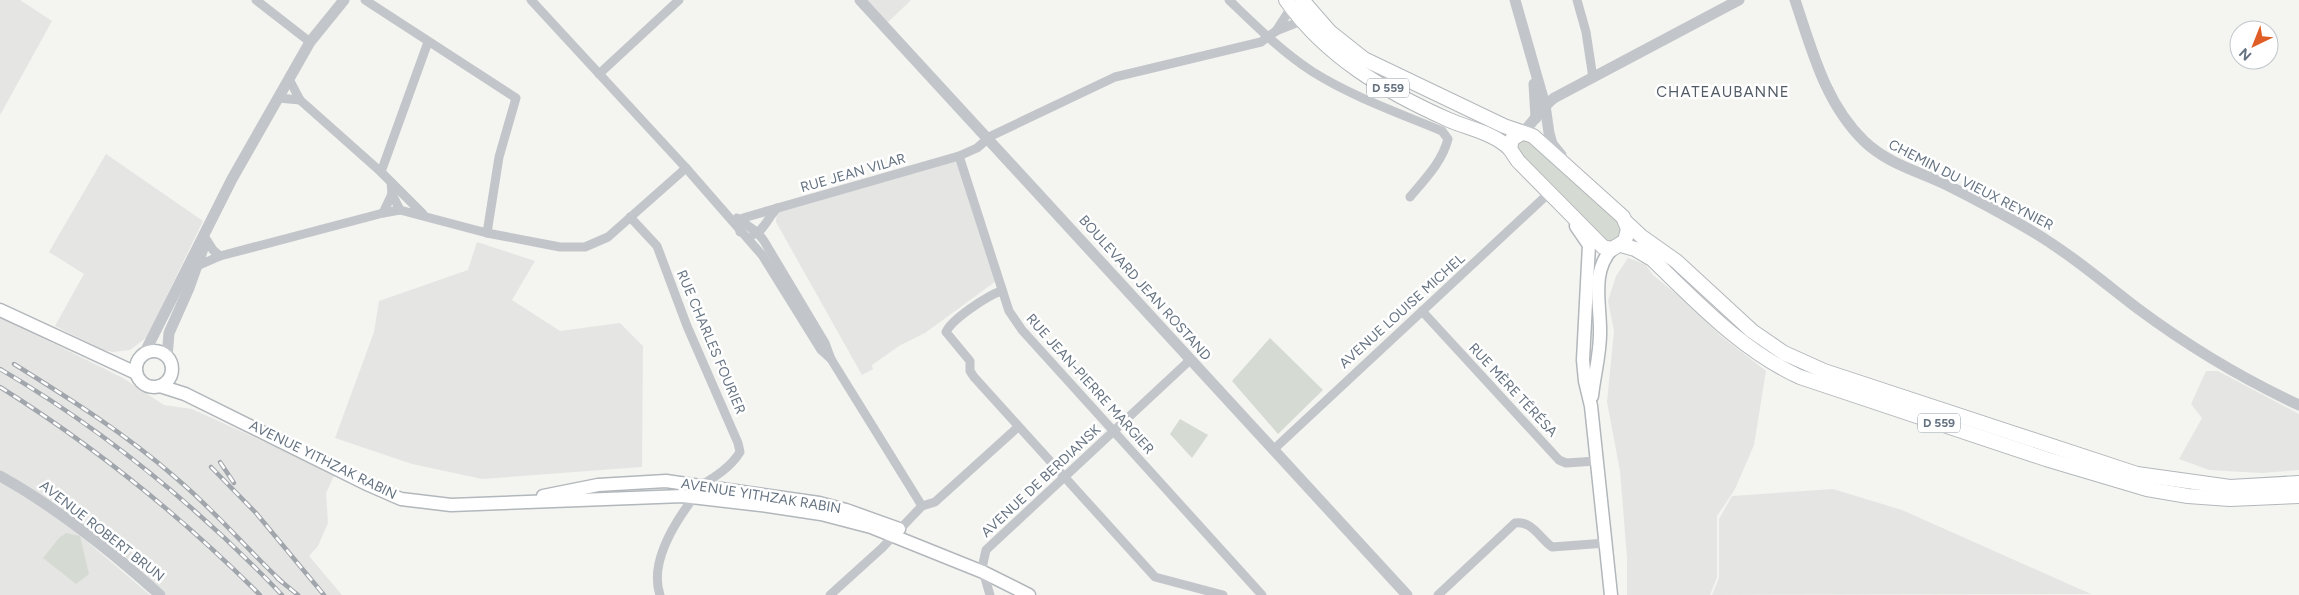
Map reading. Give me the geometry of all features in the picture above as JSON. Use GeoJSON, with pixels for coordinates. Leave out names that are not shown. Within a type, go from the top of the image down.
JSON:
{"type":"FeatureCollection","features":[{"type":"Feature","properties":{"kind":"main road","name":"D 559"},"geometry":{"type":"LineString","coordinates":[[1293,3],[1301,21],[1320,41],[1352,68],[1448,120],[1494,136],[1510,149]]}},
{"type":"Feature","properties":{"kind":"main road","name":"D 559"},"geometry":{"type":"LineString","coordinates":[[1293,3],[1364,59],[1522,133]]}},
{"type":"Feature","properties":{"kind":"main road"},"geometry":{"type":"LineString","coordinates":[[1591,406],[1600,335],[1598,308],[1600,268],[1602,260],[1616,247],[1628,235],[1626,223],[1580,177],[1533,136],[1522,133],[1512,139],[1510,149],[1513,156],[1603,247],[1616,247]]}},
{"type":"Feature","properties":{"kind":"main road"},"geometry":{"type":"LineString","coordinates":[[1567,210],[1589,245],[1583,360],[1584,381],[1591,406],[1611,595]]}},
{"type":"Feature","properties":{"kind":"main road","name":"D 559"},"geometry":{"type":"LineString","coordinates":[[1626,223],[1676,261],[1752,331],[1784,352],[1824,371],[2137,474],[2230,487],[2299,483]]}},
{"type":"Feature","properties":{"kind":"main road","name":"D 559"},"geometry":{"type":"LineString","coordinates":[[1616,247],[1635,249],[1652,259],[1742,343],[1781,368],[1800,377],[2046,460],[2147,489],[2188,496],[2230,499],[2299,496]]}},
{"type":"Feature","properties":{"kind":"main road"},"geometry":{"type":"LineString","coordinates":[[0,310],[93,354],[113,360],[136,373]]}},
{"type":"Feature","properties":{"kind":"main road"},"geometry":{"type":"LineString","coordinates":[[113,360],[142,356],[156,351],[167,357],[170,362],[171,374],[184,394]]}},
{"type":"Feature","properties":{"kind":"main road"},"geometry":{"type":"LineString","coordinates":[[142,356],[137,362],[136,373],[139,379],[148,386],[160,386],[165,383],[171,374]]}},
{"type":"Feature","properties":{"kind":"main road","name":"AVENUE YITHZAK RABIN"},"geometry":{"type":"LineString","coordinates":[[160,386],[184,394],[369,485],[401,498],[451,505],[594,500],[721,490],[777,497],[846,510],[1040,595]]}},
{"type":"Feature","properties":{"kind":"main road","name":"AVENUE YITHZAK RABIN"},"geometry":{"type":"LineString","coordinates":[[527,501],[547,495],[623,482],[666,481],[691,491]]}},
{"type":"Feature","properties":{"kind":"main road","name":"AVENUE YITHZAK RABIN"},"geometry":{"type":"LineString","coordinates":[[721,490],[897,533]]}},
{"type":"Feature","properties":{"kind":"main road","name":"AVENUE YITHZAK RABIN"},"geometry":{"type":"LineString","coordinates":[[982,568],[1029,595]]}},
{"type":"Feature","properties":{"kind":"street"},"geometry":{"type":"LineString","coordinates":[[256,0],[310,42]]}},
{"type":"Feature","properties":{"kind":"street"},"geometry":{"type":"LineString","coordinates":[[142,356],[232,179],[310,42],[344,0]]}},
{"type":"Feature","properties":{"kind":"street"},"geometry":{"type":"LineString","coordinates":[[365,0],[516,98],[499,158],[488,233]]}},
{"type":"Feature","properties":{"kind":"street"},"geometry":{"type":"LineString","coordinates":[[531,0],[686,168],[742,233],[776,275],[821,350],[831,359]]}},
{"type":"Feature","properties":{"kind":"street"},"geometry":{"type":"LineString","coordinates":[[599,74],[679,0]]}},
{"type":"Feature","properties":{"kind":"street","name":"BOULEVARD JEAN ROSTAND"},"geometry":{"type":"LineString","coordinates":[[860,0],[990,138],[1190,360],[1407,595]]}},
{"type":"Feature","properties":{"kind":"street"},"geometry":{"type":"LineString","coordinates":[[1229,0],[1272,35],[1302,64],[1335,84],[1442,132],[1448,139],[1446,149],[1435,167],[1410,197]]}},
{"type":"Feature","properties":{"kind":"street"},"geometry":{"type":"LineString","coordinates":[[1515,0],[1545,104],[1552,144],[1580,177]]}},
{"type":"Feature","properties":{"kind":"street"},"geometry":{"type":"LineString","coordinates":[[1577,0],[1586,32],[1593,78]]}},
{"type":"Feature","properties":{"kind":"street"},"geometry":{"type":"LineString","coordinates":[[1522,133],[1536,118],[1545,104],[1554,98],[1739,0]]}},
{"type":"Feature","properties":{"kind":"street","name":"CHEMIN DU VIEUX REYNIER"},"geometry":{"type":"LineString","coordinates":[[1795,0],[1818,69],[1831,98],[1854,130],[1878,153],[1895,164],[1945,185],[2029,229],[2064,252],[2201,352],[2253,384],[2299,405]]}},
{"type":"Feature","properties":{"kind":"street"},"geometry":{"type":"LineString","coordinates":[[1272,35],[1293,3]]}},
{"type":"Feature","properties":{"kind":"street","name":"RUE JEAN VILAR"},"geometry":{"type":"LineString","coordinates":[[740,220],[959,156],[973,150],[990,138],[1115,77],[1254,44],[1301,21]]}},
{"type":"Feature","properties":{"kind":"street"},"geometry":{"type":"LineString","coordinates":[[381,172],[428,42]]}},
{"type":"Feature","properties":{"kind":"street"},"geometry":{"type":"LineString","coordinates":[[1533,62],[1536,118]]}},
{"type":"Feature","properties":{"kind":"street"},"geometry":{"type":"LineString","coordinates":[[289,79],[300,100],[381,172],[423,214]]}},
{"type":"Feature","properties":{"kind":"street"},"geometry":{"type":"LineString","coordinates":[[278,98],[300,100]]}},
{"type":"Feature","properties":{"kind":"street","name":"RUE JEAN-PIERRE MARGIER"},"geometry":{"type":"LineString","coordinates":[[959,156],[1009,312],[1022,330],[1262,595]]}},
{"type":"Feature","properties":{"kind":"street"},"geometry":{"type":"LineString","coordinates":[[178,285],[197,265],[220,256],[382,213],[404,211],[423,214],[488,233],[560,247],[585,247],[608,237],[686,168]]}},
{"type":"Feature","properties":{"kind":"street"},"geometry":{"type":"LineString","coordinates":[[390,182],[392,194],[404,211]]}},
{"type":"Feature","properties":{"kind":"street","name":"AVENUE LOUISE MICHEL"},"geometry":{"type":"LineString","coordinates":[[1273,450],[1550,193]]}},
{"type":"Feature","properties":{"kind":"street"},"geometry":{"type":"LineString","coordinates":[[382,213],[392,194]]}},
{"type":"Feature","properties":{"kind":"street"},"geometry":{"type":"LineString","coordinates":[[404,211],[405,197]]}},
{"type":"Feature","properties":{"kind":"street"},"geometry":{"type":"LineString","coordinates":[[718,205],[758,233],[770,249],[825,343],[831,359],[922,506]]}},
{"type":"Feature","properties":{"kind":"street"},"geometry":{"type":"LineString","coordinates":[[758,233],[767,219],[778,208]]}},
{"type":"Feature","properties":{"kind":"street","name":"RUE CHARLES FOURIER"},"geometry":{"type":"LineString","coordinates":[[630,217],[657,246],[740,452],[721,490],[691,491]]}},
{"type":"Feature","properties":{"kind":"street"},"geometry":{"type":"LineString","coordinates":[[740,220],[742,233]]}},
{"type":"Feature","properties":{"kind":"street"},"geometry":{"type":"LineString","coordinates":[[167,357],[169,333],[197,265],[211,222]]}},
{"type":"Feature","properties":{"kind":"street"},"geometry":{"type":"LineString","coordinates":[[742,233],[758,233]]}},
{"type":"Feature","properties":{"kind":"street"},"geometry":{"type":"LineString","coordinates":[[206,239],[213,250],[220,256]]}},
{"type":"Feature","properties":{"kind":"street"},"geometry":{"type":"LineString","coordinates":[[1001,291],[992,294],[955,321],[946,332],[970,361],[970,371],[974,377],[1155,577],[1223,595]]}},
{"type":"Feature","properties":{"kind":"street","name":"RUE MÈRE TÉRÉSA"},"geometry":{"type":"LineString","coordinates":[[1422,311],[1559,460],[1566,463],[1596,461]]}},
{"type":"Feature","properties":{"kind":"street","name":"AVENUE DE BERDIANSK"},"geometry":{"type":"LineString","coordinates":[[982,568],[986,550],[994,541],[1190,360]]}},
{"type":"Feature","properties":{"kind":"street"},"geometry":{"type":"LineString","coordinates":[[830,595],[897,533],[922,506],[935,502],[1018,427]]}},
{"type":"Feature","properties":{"kind":"street","name":"AVENUE ROBERT BRUN"},"geometry":{"type":"LineString","coordinates":[[0,476],[65,517],[160,595]]}},
{"type":"Feature","properties":{"kind":"street"},"geometry":{"type":"LineString","coordinates":[[660,595],[656,576],[667,539],[691,491]]}},
{"type":"Feature","properties":{"kind":"street"},"geometry":{"type":"LineString","coordinates":[[1438,595],[1515,523],[1522,522],[1528,524],[1552,547],[1606,543]]}},
{"type":"Feature","properties":{"kind":"street"},"geometry":{"type":"LineString","coordinates":[[982,568],[990,595]]}},
{"type":"Feature","properties":{"kind":"shaded area"},"geometry":{"type":"Polygon","coordinates":[[[0,0],[20,0],[52,21],[0,115],[0,0]]]}},
{"type":"Feature","properties":{"kind":"shaded area"},"geometry":{"type":"Polygon","coordinates":[[[860,0],[911,0],[884,26],[860,0]]]}},
{"type":"Feature","properties":{"kind":"shaded area"},"geometry":{"type":"Polygon","coordinates":[[[1522,133],[1628,229],[1612,249],[1511,144],[1522,133]]]}},
{"type":"Feature","properties":{"kind":"shaded area"},"geometry":{"type":"Polygon","coordinates":[[[106,154],[203,221],[147,337],[130,350],[113,352],[103,350],[55,326],[84,274],[49,252],[106,154]]]}},
{"type":"Feature","properties":{"kind":"shaded area"},"geometry":{"type":"Polygon","coordinates":[[[959,156],[996,281],[925,333],[899,346],[872,365],[873,369],[862,375],[776,222],[777,208],[959,156]]]}},
{"type":"Feature","properties":{"kind":"shaded area"},"geometry":{"type":"Polygon","coordinates":[[[477,242],[535,261],[512,300],[560,331],[620,323],[643,346],[642,467],[482,479],[412,464],[335,438],[374,332],[379,301],[468,270],[477,242]]]}},
{"type":"Feature","properties":{"kind":"shaded area"},"geometry":{"type":"Polygon","coordinates":[[[1628,258],[1645,264],[1653,275],[1686,302],[1722,337],[1766,371],[1754,445],[1735,489],[1717,516],[1717,577],[1710,595],[1627,595],[1627,558],[1620,471],[1607,402],[1614,331],[1608,301],[1616,276],[1628,258]]]}},
{"type":"Feature","properties":{"kind":"shaded area"},"geometry":{"type":"Polygon","coordinates":[[[0,317],[123,378],[164,405],[192,409],[335,474],[326,493],[328,523],[318,546],[309,556],[342,595],[166,595],[94,532],[53,503],[0,472],[0,317]]]}},
{"type":"Feature","properties":{"kind":"shaded area"},"geometry":{"type":"Polygon","coordinates":[[[1270,338],[1323,390],[1278,434],[1232,381],[1270,338]]]}},
{"type":"Feature","properties":{"kind":"shaded area"},"geometry":{"type":"Polygon","coordinates":[[[2206,371],[2218,371],[2299,414],[2299,470],[2262,473],[2209,470],[2179,459],[2202,418],[2191,404],[2206,371]]]}},
{"type":"Feature","properties":{"kind":"shaded area"},"geometry":{"type":"Polygon","coordinates":[[[1180,419],[1208,435],[1192,458],[1170,434],[1180,419]]]}},
{"type":"Feature","properties":{"kind":"shaded area"},"geometry":{"type":"Polygon","coordinates":[[[0,480],[15,486],[77,533],[150,595],[0,595],[0,480]]]}},
{"type":"Feature","properties":{"kind":"shaded area"},"geometry":{"type":"Polygon","coordinates":[[[1833,489],[1902,510],[2091,594],[1712,595],[1719,578],[1719,519],[1732,496],[1833,489]]]}},
{"type":"Feature","properties":{"kind":"shaded area"},"geometry":{"type":"Polygon","coordinates":[[[66,533],[80,536],[89,574],[76,584],[43,558],[59,538],[66,533]]]}},
{"type":"Feature","properties":{"kind":"railway"},"geometry":{"type":"LineString","coordinates":[[14,364],[97,418],[157,462],[204,503],[282,582]]}},
{"type":"Feature","properties":{"kind":"railway"},"geometry":{"type":"LineString","coordinates":[[0,369],[76,418],[149,472],[218,532],[282,595]]}},
{"type":"Feature","properties":{"kind":"railway"},"geometry":{"type":"LineString","coordinates":[[0,387],[69,433],[136,484],[199,537],[260,595]]}},
{"type":"Feature","properties":{"kind":"railway"},"geometry":{"type":"LineString","coordinates":[[220,462],[234,483]]}},
{"type":"Feature","properties":{"kind":"railway"},"geometry":{"type":"LineString","coordinates":[[211,467],[256,513],[324,595]]}},
{"type":"Feature","properties":{"kind":"railway"},"geometry":{"type":"LineString","coordinates":[[277,578],[298,595]]}},
{"type":"Feature","properties":{"kind":"district","name":"CHATEAUBANNE"},"geometry":{"type":"Point","coordinates":[1723,92]}}]}
